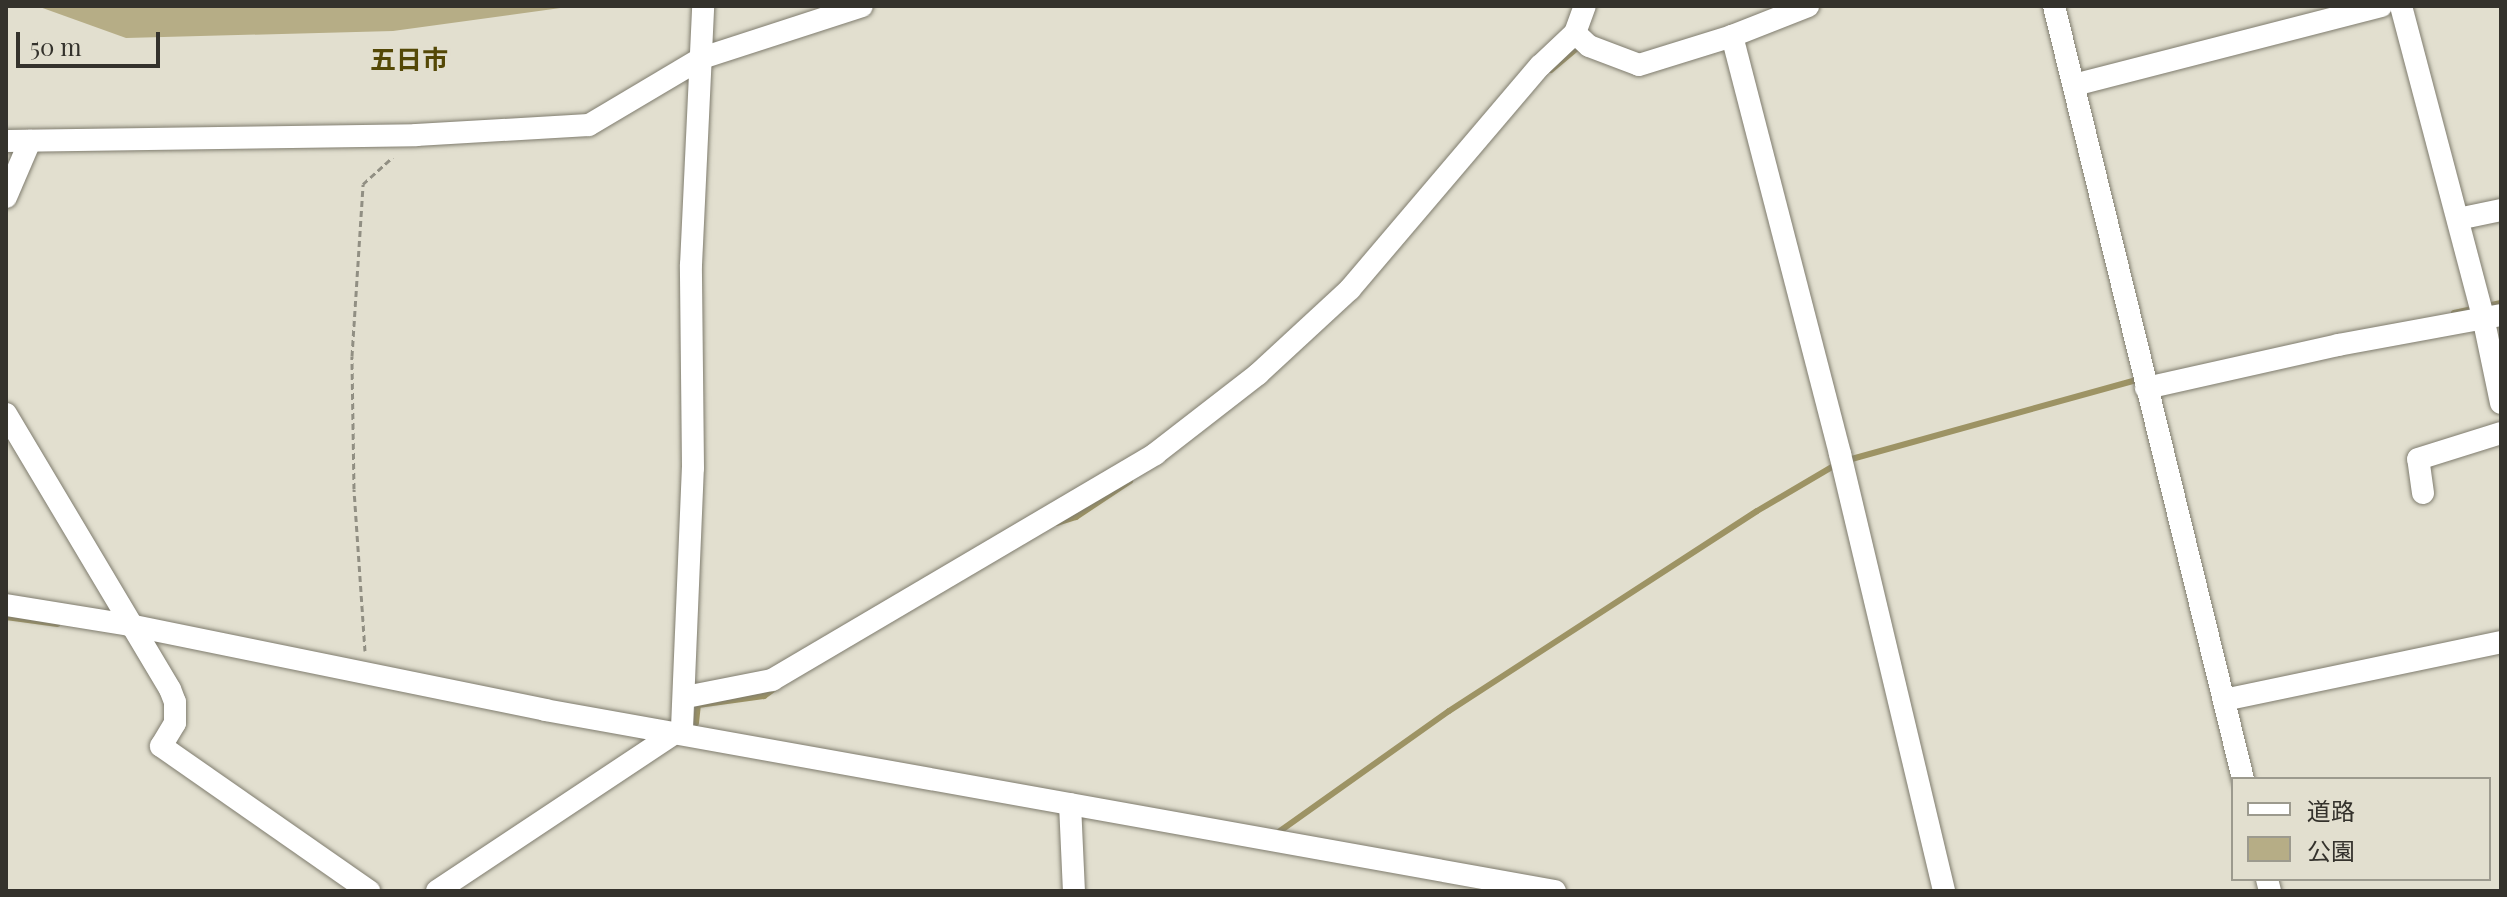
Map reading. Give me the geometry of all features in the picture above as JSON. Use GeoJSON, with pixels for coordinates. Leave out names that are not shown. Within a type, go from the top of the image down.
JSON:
{"type":"FeatureCollection","features":[{"type":"Feature","properties":{"kind":"street"},"geometry":{"type":"LineString","coordinates":[[437,891],[682,728],[686,697],[693,468],[691,265],[703,6]]}},
{"type":"Feature","properties":{"kind":"street"},"geometry":{"type":"LineString","coordinates":[[6,141],[416,135],[589,125],[702,58],[815,16],[862,6]]}},
{"type":"Feature","properties":{"kind":"street"},"geometry":{"type":"LineString","coordinates":[[686,697],[772,680],[1155,454],[1258,374],[1350,289],[1540,66],[1575,33],[1585,6]]}},
{"type":"Feature","properties":{"kind":"street"},"geometry":{"type":"LineString","coordinates":[[1575,33],[1589,46],[1639,65],[1732,36],[1808,6]]}},
{"type":"Feature","properties":{"kind":"street"},"geometry":{"type":"LineString","coordinates":[[2054,6],[2243,777]]}},
{"type":"Feature","properties":{"kind":"street"},"geometry":{"type":"LineString","coordinates":[[2074,85],[2381,6]]}},
{"type":"Feature","properties":{"kind":"street"},"geometry":{"type":"LineString","coordinates":[[2401,6],[2486,312],[2501,403]]}},
{"type":"Feature","properties":{"kind":"street"},"geometry":{"type":"LineString","coordinates":[[1732,36],[1841,461],[1944,891]]}},
{"type":"Feature","properties":{"kind":"street"},"geometry":{"type":"LineString","coordinates":[[6,197],[30,141]]}},
{"type":"Feature","properties":{"kind":"street"},"geometry":{"type":"LineString","coordinates":[[2458,219],[2501,210]]}},
{"type":"Feature","properties":{"kind":"street"},"geometry":{"type":"LineString","coordinates":[[2145,382],[2338,345],[2486,312]]}},
{"type":"Feature","properties":{"kind":"street"},"geometry":{"type":"LineString","coordinates":[[6,414],[175,702],[175,723],[161,746],[369,891]]}},
{"type":"Feature","properties":{"kind":"street"},"geometry":{"type":"LineString","coordinates":[[2423,493],[2418,459],[2501,433]]}},
{"type":"Feature","properties":{"kind":"street"},"geometry":{"type":"LineString","coordinates":[[6,605],[129,625],[545,710],[668,739],[1069,811],[1555,891]]}},
{"type":"Feature","properties":{"kind":"street"},"geometry":{"type":"LineString","coordinates":[[2224,700],[2501,642]]}},
{"type":"Feature","properties":{"kind":"street"},"geometry":{"type":"LineString","coordinates":[[1069,811],[1074,891]]}},
{"type":"Feature","properties":{"kind":"path"},"geometry":{"type":"LineString","coordinates":[[366,673],[352,429],[352,356],[363,184],[416,135]]}},
{"type":"Feature","properties":{"kind":"green space"},"geometry":{"type":"Polygon","coordinates":[[[37,6],[575,6],[393,31],[126,38],[37,6]]]}},
{"type":"Feature","properties":{"kind":"waterway"},"geometry":{"type":"LineString","coordinates":[[1551,70],[1576,49]]}},
{"type":"Feature","properties":{"kind":"waterway"},"geometry":{"type":"LineString","coordinates":[[2454,313],[2501,303]]}},
{"type":"Feature","properties":{"kind":"waterway"},"geometry":{"type":"LineString","coordinates":[[1848,460],[2141,379]]}},
{"type":"Feature","properties":{"kind":"waterway"},"geometry":{"type":"LineString","coordinates":[[1280,831],[1449,711],[1757,511],[1837,464]]}},
{"type":"Feature","properties":{"kind":"waterway"},"geometry":{"type":"LineString","coordinates":[[1057,523],[1076,517],[1130,481]]}},
{"type":"Feature","properties":{"kind":"waterway"},"geometry":{"type":"LineString","coordinates":[[6,617],[58,624]]}},
{"type":"Feature","properties":{"kind":"waterway"},"geometry":{"type":"LineString","coordinates":[[696,723],[698,705],[764,696],[778,686]]}},
{"type":"Feature","properties":{"kind":"district","name":"五日市"},"geometry":{"type":"Point","coordinates":[409,59]}}]}
